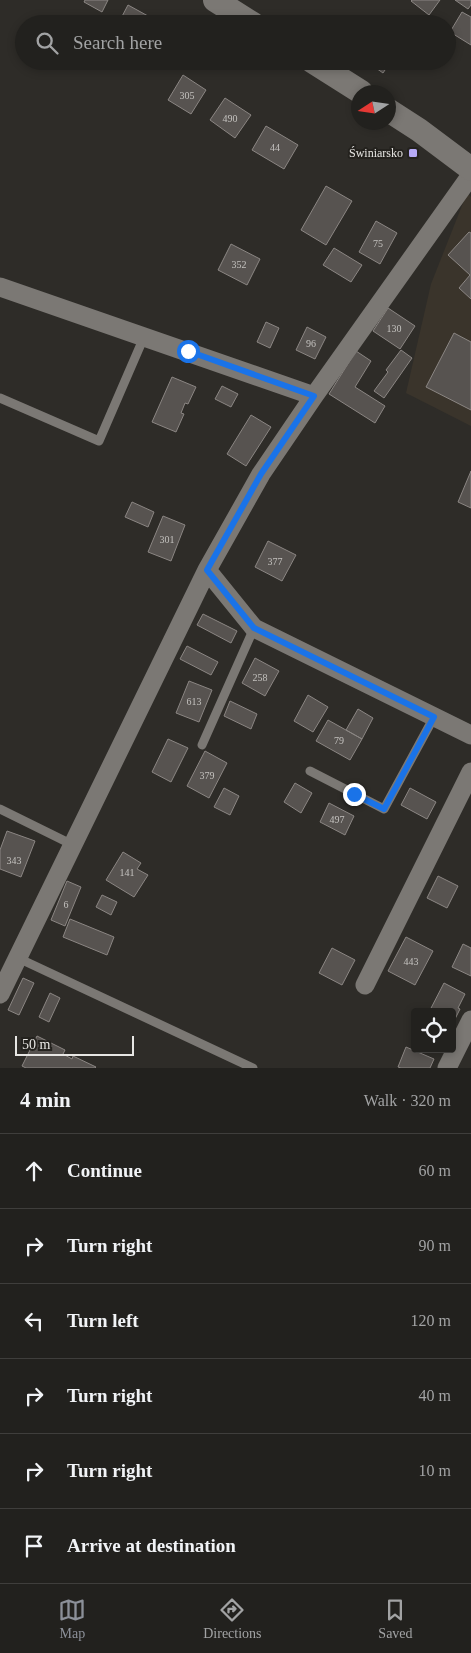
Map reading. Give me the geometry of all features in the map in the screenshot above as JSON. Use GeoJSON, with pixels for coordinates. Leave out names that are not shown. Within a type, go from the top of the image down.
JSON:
{"type":"FeatureCollection","features":[{"type":"Feature","properties":{"kind":"street"},"geometry":{"type":"LineString","coordinates":[[215,0],[239,15]]}},
{"type":"Feature","properties":{"kind":"street"},"geometry":{"type":"LineString","coordinates":[[326,70],[351,86]]}},
{"type":"Feature","properties":{"kind":"street"},"geometry":{"type":"LineString","coordinates":[[396,115],[471,169]]}},
{"type":"Feature","properties":{"kind":"street"},"geometry":{"type":"LineString","coordinates":[[0,994],[207,570],[261,474],[471,175]]}},
{"type":"Feature","properties":{"kind":"street"},"geometry":{"type":"LineString","coordinates":[[0,287],[314,396]]}},
{"type":"Feature","properties":{"kind":"street"},"geometry":{"type":"LineString","coordinates":[[207,570],[254,628],[471,735]]}},
{"type":"Feature","properties":{"kind":"street"},"geometry":{"type":"LineString","coordinates":[[365,985],[471,772]]}},
{"type":"Feature","properties":{"kind":"street"},"geometry":{"type":"LineString","coordinates":[[447,1068],[471,1020]]}},
{"type":"Feature","properties":{"kind":"lane"},"geometry":{"type":"LineString","coordinates":[[0,398],[99,441],[144,336]]}},
{"type":"Feature","properties":{"kind":"lane"},"geometry":{"type":"LineString","coordinates":[[202,745],[254,628]]}},
{"type":"Feature","properties":{"kind":"lane"},"geometry":{"type":"LineString","coordinates":[[310,771],[384,809],[434,717]]}},
{"type":"Feature","properties":{"kind":"lane"},"geometry":{"type":"LineString","coordinates":[[0,809],[73,845]]}},
{"type":"Feature","properties":{"kind":"lane"},"geometry":{"type":"LineString","coordinates":[[18,958],[253,1068]]}},
{"type":"Feature","properties":{"kind":"shaded area"},"geometry":{"type":"Polygon","coordinates":[[[467,193],[471,197],[471,426],[406,393],[431,284],[467,193]]]}},
{"type":"Feature","properties":{"kind":"building"},"geometry":{"type":"Polygon","coordinates":[[[85,0],[108,0],[102,12],[84,2],[85,0]]]}},
{"type":"Feature","properties":{"kind":"building"},"geometry":{"type":"Polygon","coordinates":[[[412,0],[440,0],[429,15],[412,0]]]}},
{"type":"Feature","properties":{"kind":"building"},"geometry":{"type":"Polygon","coordinates":[[[455,0],[471,0],[471,5],[468,9],[455,0]]]}},
{"type":"Feature","properties":{"kind":"building"},"geometry":{"type":"Polygon","coordinates":[[[128,5],[146,15],[123,15],[128,5]]]}},
{"type":"Feature","properties":{"kind":"building"},"geometry":{"type":"Polygon","coordinates":[[[462,12],[471,17],[471,45],[456,36],[456,22],[462,12]]]}},
{"type":"Feature","properties":{"kind":"building"},"geometry":{"type":"Polygon","coordinates":[[[183,75],[206,90],[191,114],[168,100],[183,75]]]}},
{"type":"Feature","properties":{"kind":"building"},"geometry":{"type":"Polygon","coordinates":[[[225,98],[251,115],[235,138],[210,120],[225,98]]]}},
{"type":"Feature","properties":{"kind":"building"},"geometry":{"type":"Polygon","coordinates":[[[266,126],[298,145],[284,169],[252,150],[266,126]]]}},
{"type":"Feature","properties":{"kind":"building"},"geometry":{"type":"Polygon","coordinates":[[[326,186],[352,201],[326,245],[301,230],[326,186]]]}},
{"type":"Feature","properties":{"kind":"building"},"geometry":{"type":"Polygon","coordinates":[[[376,221],[397,233],[380,264],[359,252],[376,221]]]}},
{"type":"Feature","properties":{"kind":"building"},"geometry":{"type":"Polygon","coordinates":[[[469,232],[471,233],[471,299],[459,288],[470,275],[448,255],[469,232]]]}},
{"type":"Feature","properties":{"kind":"building"},"geometry":{"type":"Polygon","coordinates":[[[231,244],[260,259],[247,285],[218,270],[231,244]]]}},
{"type":"Feature","properties":{"kind":"building"},"geometry":{"type":"Polygon","coordinates":[[[334,248],[362,265],[351,282],[323,265],[334,248]]]}},
{"type":"Feature","properties":{"kind":"building"},"geometry":{"type":"Polygon","coordinates":[[[388,308],[415,326],[400,349],[373,331],[388,308]]]}},
{"type":"Feature","properties":{"kind":"building"},"geometry":{"type":"Polygon","coordinates":[[[266,322],[279,328],[270,348],[257,342],[266,322]]]}},
{"type":"Feature","properties":{"kind":"building"},"geometry":{"type":"Polygon","coordinates":[[[307,327],[326,337],[315,359],[296,350],[307,327]]]}},
{"type":"Feature","properties":{"kind":"building"},"geometry":{"type":"Polygon","coordinates":[[[454,333],[471,342],[471,410],[426,387],[454,333]]]}},
{"type":"Feature","properties":{"kind":"building"},"geometry":{"type":"Polygon","coordinates":[[[401,350],[412,358],[384,398],[374,391],[388,372],[386,370],[401,350]]]}},
{"type":"Feature","properties":{"kind":"building"},"geometry":{"type":"Polygon","coordinates":[[[356,351],[371,361],[355,387],[385,406],[375,423],[329,394],[356,351]]]}},
{"type":"Feature","properties":{"kind":"building"},"geometry":{"type":"Polygon","coordinates":[[[172,377],[196,387],[188,404],[185,403],[181,413],[184,414],[176,432],[152,422],[172,377]]]}},
{"type":"Feature","properties":{"kind":"building"},"geometry":{"type":"Polygon","coordinates":[[[222,386],[238,394],[231,407],[215,399],[222,386]]]}},
{"type":"Feature","properties":{"kind":"building"},"geometry":{"type":"Polygon","coordinates":[[[251,415],[271,427],[246,466],[227,454],[251,415]]]}},
{"type":"Feature","properties":{"kind":"building"},"geometry":{"type":"Polygon","coordinates":[[[471,471],[471,508],[458,502],[471,471]]]}},
{"type":"Feature","properties":{"kind":"building"},"geometry":{"type":"Polygon","coordinates":[[[132,502],[154,512],[148,527],[125,517],[132,502]]]}},
{"type":"Feature","properties":{"kind":"building"},"geometry":{"type":"Polygon","coordinates":[[[163,516],[185,525],[171,561],[148,552],[163,516]]]}},
{"type":"Feature","properties":{"kind":"building"},"geometry":{"type":"Polygon","coordinates":[[[268,541],[296,555],[282,581],[255,567],[268,541]]]}},
{"type":"Feature","properties":{"kind":"building"},"geometry":{"type":"Polygon","coordinates":[[[203,614],[237,631],[231,643],[197,625],[203,614]]]}},
{"type":"Feature","properties":{"kind":"building"},"geometry":{"type":"Polygon","coordinates":[[[187,646],[218,662],[211,675],[180,659],[187,646]]]}},
{"type":"Feature","properties":{"kind":"building"},"geometry":{"type":"Polygon","coordinates":[[[255,658],[279,671],[265,696],[242,683],[255,658]]]}},
{"type":"Feature","properties":{"kind":"building"},"geometry":{"type":"Polygon","coordinates":[[[189,681],[212,690],[199,722],[176,713],[189,681]]]}},
{"type":"Feature","properties":{"kind":"building"},"geometry":{"type":"Polygon","coordinates":[[[308,695],[328,707],[313,732],[294,721],[308,695]]]}},
{"type":"Feature","properties":{"kind":"building"},"geometry":{"type":"Polygon","coordinates":[[[230,701],[257,714],[251,729],[224,716],[230,701]]]}},
{"type":"Feature","properties":{"kind":"building"},"geometry":{"type":"Polygon","coordinates":[[[358,709],[373,718],[362,739],[346,730],[358,709]]]}},
{"type":"Feature","properties":{"kind":"building"},"geometry":{"type":"Polygon","coordinates":[[[328,720],[362,739],[350,760],[316,741],[328,720]]]}},
{"type":"Feature","properties":{"kind":"building"},"geometry":{"type":"Polygon","coordinates":[[[168,739],[188,748],[171,782],[152,772],[168,739]]]}},
{"type":"Feature","properties":{"kind":"building"},"geometry":{"type":"Polygon","coordinates":[[[205,751],[227,763],[209,798],[187,786],[205,751]]]}},
{"type":"Feature","properties":{"kind":"building"},"geometry":{"type":"Polygon","coordinates":[[[295,783],[312,793],[301,813],[284,802],[295,783]]]}},
{"type":"Feature","properties":{"kind":"building"},"geometry":{"type":"Polygon","coordinates":[[[224,788],[239,796],[230,815],[214,807],[224,788]]]}},
{"type":"Feature","properties":{"kind":"building"},"geometry":{"type":"Polygon","coordinates":[[[410,788],[436,802],[427,819],[401,805],[410,788]]]}},
{"type":"Feature","properties":{"kind":"building"},"geometry":{"type":"Polygon","coordinates":[[[329,803],[354,816],[345,835],[320,822],[329,803]]]}},
{"type":"Feature","properties":{"kind":"building"},"geometry":{"type":"Polygon","coordinates":[[[7,831],[35,841],[21,877],[0,869],[0,850],[7,831]]]}},
{"type":"Feature","properties":{"kind":"building"},"geometry":{"type":"Polygon","coordinates":[[[123,852],[141,863],[137,869],[148,875],[134,897],[106,880],[123,852]]]}},
{"type":"Feature","properties":{"kind":"building"},"geometry":{"type":"Polygon","coordinates":[[[438,876],[458,886],[447,908],[427,898],[438,876]]]}},
{"type":"Feature","properties":{"kind":"building"},"geometry":{"type":"Polygon","coordinates":[[[67,881],[81,887],[65,926],[51,920],[67,881]]]}},
{"type":"Feature","properties":{"kind":"building"},"geometry":{"type":"Polygon","coordinates":[[[102,895],[117,902],[111,915],[96,907],[102,895]]]}},
{"type":"Feature","properties":{"kind":"building"},"geometry":{"type":"Polygon","coordinates":[[[70,919],[114,937],[107,955],[63,937],[70,919]]]}},
{"type":"Feature","properties":{"kind":"building"},"geometry":{"type":"Polygon","coordinates":[[[406,937],[433,951],[415,985],[388,971],[406,937]]]}},
{"type":"Feature","properties":{"kind":"building"},"geometry":{"type":"Polygon","coordinates":[[[463,944],[471,948],[471,976],[452,967],[463,944]]]}},
{"type":"Feature","properties":{"kind":"building"},"geometry":{"type":"Polygon","coordinates":[[[332,948],[355,960],[342,985],[319,973],[332,948]]]}},
{"type":"Feature","properties":{"kind":"building"},"geometry":{"type":"Polygon","coordinates":[[[23,978],[34,983],[19,1015],[8,1010],[23,978]]]}},
{"type":"Feature","properties":{"kind":"building"},"geometry":{"type":"Polygon","coordinates":[[[444,983],[465,994],[456,1017],[456,1008],[431,1008],[444,983]]]}},
{"type":"Feature","properties":{"kind":"building"},"geometry":{"type":"Polygon","coordinates":[[[50,993],[60,998],[49,1022],[39,1017],[50,993]]]}},
{"type":"Feature","properties":{"kind":"building"},"geometry":{"type":"Polygon","coordinates":[[[37,1036],[65,1050],[63,1054],[72,1059],[73,1056],[96,1067],[26,1068],[22,1066],[37,1036]]]}},
{"type":"Feature","properties":{"kind":"building"},"geometry":{"type":"Polygon","coordinates":[[[406,1047],[411,1049],[411,1053],[420,1053],[434,1059],[430,1068],[398,1067],[406,1047]]]}},
{"type":"Feature","properties":{"kind":"place","name":"Świniarsko"},"geometry":{"type":"Point","coordinates":[413,153]}},
{"type":"Feature","properties":{"kind":"route"},"geometry":{"type":"LineString","coordinates":[[188,351],[314,396],[261,474],[207,570],[254,628],[434,717],[384,809],[354,794]]}}]}
